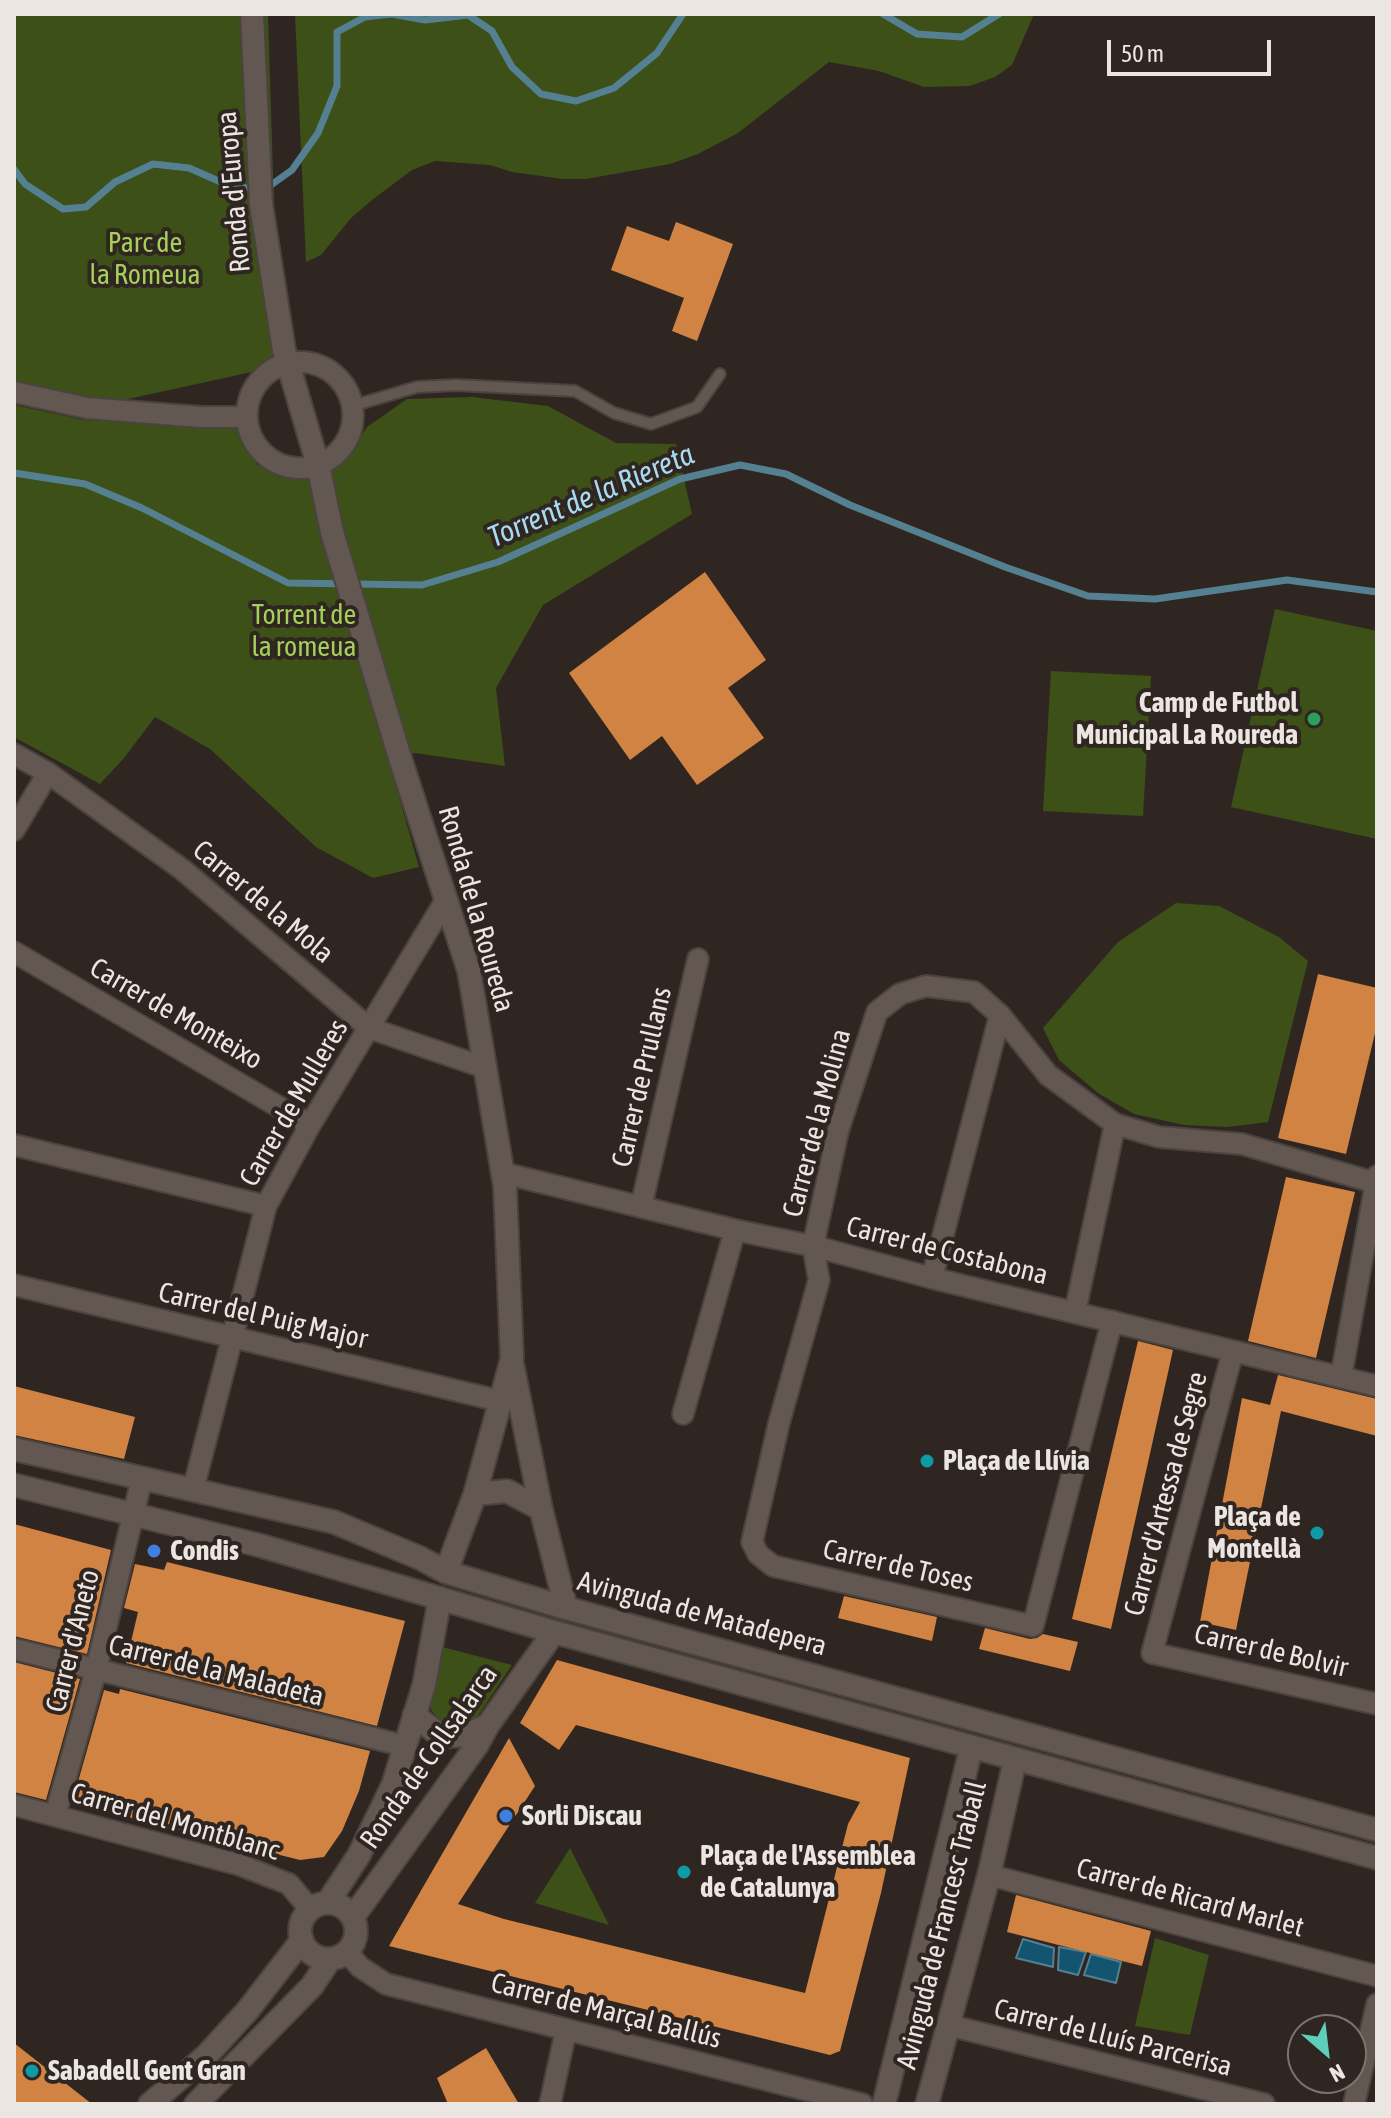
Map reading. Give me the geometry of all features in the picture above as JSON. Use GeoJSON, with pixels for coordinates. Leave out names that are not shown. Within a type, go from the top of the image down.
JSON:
{"type":"FeatureCollection","features":[{"type":"Feature","properties":{"kind":"street","name":"Ronda d'Europa"},"geometry":{"type":"LineString","coordinates":[[252,14],[261,204],[274,300],[287,364]]}},
{"type":"Feature","properties":{"kind":"street"},"geometry":{"type":"LineString","coordinates":[[308,363],[326,369],[346,389],[352,406],[351,431],[331,459],[318,465],[295,468],[282,466],[258,449],[246,417],[250,396],[258,382],[279,366],[287,364],[308,363]]}},
{"type":"Feature","properties":{"kind":"street","name":"Ronda de la Roureda"},"geometry":{"type":"LineString","coordinates":[[287,364],[318,465],[332,532],[469,971],[503,1173],[512,1359],[475,1494],[446,1572]]}},
{"type":"Feature","properties":{"kind":"street"},"geometry":{"type":"LineString","coordinates":[[14,392],[87,408],[201,417],[246,417]]}},
{"type":"Feature","properties":{"kind":"street","name":"Carrer de la Mola"},"geometry":{"type":"LineString","coordinates":[[14,754],[48,773],[183,870],[369,1028],[486,1068]]}},
{"type":"Feature","properties":{"kind":"street"},"geometry":{"type":"LineString","coordinates":[[14,830],[48,773]]}},
{"type":"Feature","properties":{"kind":"street","name":"Carrer de Mulleres"},"geometry":{"type":"LineString","coordinates":[[193,1490],[266,1206],[310,1125],[446,900]]}},
{"type":"Feature","properties":{"kind":"street","name":"Carrer de Monteixo"},"geometry":{"type":"LineString","coordinates":[[14,952],[310,1125]]}},
{"type":"Feature","properties":{"kind":"street","name":"Carrer de Prullans"},"geometry":{"type":"LineString","coordinates":[[641,1207],[698,959]]}},
{"type":"Feature","properties":{"kind":"street","name":"Carrer de la Molina"},"geometry":{"type":"LineString","coordinates":[[813,1246],[838,1131],[877,1012],[900,994],[926,986],[974,992],[1000,1015],[1048,1075],[1115,1124],[1159,1137],[1242,1144],[1376,1180]]}},
{"type":"Feature","properties":{"kind":"street"},"geometry":{"type":"LineString","coordinates":[[932,1278],[1000,1015]]}},
{"type":"Feature","properties":{"kind":"street"},"geometry":{"type":"LineString","coordinates":[[1075,1312],[1115,1124]]}},
{"type":"Feature","properties":{"kind":"street"},"geometry":{"type":"LineString","coordinates":[[14,1145],[266,1206]]}},
{"type":"Feature","properties":{"kind":"street","name":"Carrer de Costabona"},"geometry":{"type":"LineString","coordinates":[[503,1173],[813,1246],[1377,1386]]}},
{"type":"Feature","properties":{"kind":"street"},"geometry":{"type":"LineString","coordinates":[[1341,1377],[1376,1180]]}},
{"type":"Feature","properties":{"kind":"street"},"geometry":{"type":"LineString","coordinates":[[683,1414],[735,1230]]}},
{"type":"Feature","properties":{"kind":"street","name":"Carrer de Toses"},"geometry":{"type":"LineString","coordinates":[[813,1246],[819,1280],[779,1423],[752,1542],[758,1554],[773,1566],[1033,1626],[1112,1321]]}},
{"type":"Feature","properties":{"kind":"street","name":"Carrer del Puig Major"},"geometry":{"type":"LineString","coordinates":[[14,1285],[500,1401]]}},
{"type":"Feature","properties":{"kind":"street","name":"Carrer d'Artessa de Segre"},"geometry":{"type":"LineString","coordinates":[[1152,1653],[1233,1351]]}},
{"type":"Feature","properties":{"kind":"street"},"geometry":{"type":"LineString","coordinates":[[512,1359],[541,1509],[566,1608],[554,1632]]}},
{"type":"Feature","properties":{"kind":"street","name":"Avinguda de Matadepera"},"geometry":{"type":"LineString","coordinates":[[14,1449],[334,1522],[446,1572],[566,1608],[1377,1830]]}},
{"type":"Feature","properties":{"kind":"street","name":"Carrer d'Aneto"},"geometry":{"type":"LineString","coordinates":[[55,1816],[96,1670],[142,1478]]}},
{"type":"Feature","properties":{"kind":"street","name":"Avinguda de Matadepera"},"geometry":{"type":"LineString","coordinates":[[14,1485],[262,1546],[971,1749],[1377,1858]]}},
{"type":"Feature","properties":{"kind":"street"},"geometry":{"type":"LineString","coordinates":[[475,1494],[507,1491],[541,1509]]}},
{"type":"Feature","properties":{"kind":"street"},"geometry":{"type":"LineString","coordinates":[[440,1598],[446,1572]]}},
{"type":"Feature","properties":{"kind":"street","name":"Ronda de Collsalarca"},"geometry":{"type":"LineString","coordinates":[[319,1906],[345,1879],[393,1785],[424,1685],[440,1598]]}},
{"type":"Feature","properties":{"kind":"street","name":"Ronda de Collsalarca"},"geometry":{"type":"LineString","coordinates":[[353,1917],[554,1632]]}},
{"type":"Feature","properties":{"kind":"street","name":"Carrer de la Maladeta"},"geometry":{"type":"LineString","coordinates":[[14,1649],[405,1746]]}},
{"type":"Feature","properties":{"kind":"street","name":"Carrer de Bolvir"},"geometry":{"type":"LineString","coordinates":[[1152,1653],[1377,1704]]}},
{"type":"Feature","properties":{"kind":"street"},"geometry":{"type":"LineString","coordinates":[[414,1715],[437,1733],[450,1736],[467,1735],[488,1725]]}},
{"type":"Feature","properties":{"kind":"street","name":"Avinguda de Francesc Traball"},"geometry":{"type":"LineString","coordinates":[[884,2104],[971,1749]]}},
{"type":"Feature","properties":{"kind":"street","name":"Avinguda de Francesc Traball"},"geometry":{"type":"LineString","coordinates":[[927,2104],[989,1875],[1015,1760]]}},
{"type":"Feature","properties":{"kind":"street","name":"Carrer del Montblanc"},"geometry":{"type":"LineString","coordinates":[[14,1805],[240,1865],[289,1884],[319,1906]]}},
{"type":"Feature","properties":{"kind":"street","name":"Carrer de Ricard Marlet"},"geometry":{"type":"LineString","coordinates":[[989,1875],[1377,1976]]}},
{"type":"Feature","properties":{"kind":"street"},"geometry":{"type":"LineString","coordinates":[[196,2104],[312,1986],[339,1955],[356,1935],[353,1917],[343,1907],[319,1906],[301,1923],[302,1940],[313,1954],[339,1955]]}},
{"type":"Feature","properties":{"kind":"street"},"geometry":{"type":"LineString","coordinates":[[150,2104],[207,2055],[248,2010],[302,1940]]}},
{"type":"Feature","properties":{"kind":"street","name":"Carrer de Marçal Ballús"},"geometry":{"type":"LineString","coordinates":[[339,1955],[386,1984],[862,2104]]}},
{"type":"Feature","properties":{"kind":"street"},"geometry":{"type":"LineString","coordinates":[[1354,2104],[1377,2004]]}},
{"type":"Feature","properties":{"kind":"street","name":"Carrer de Lluís Parcerisa"},"geometry":{"type":"LineString","coordinates":[[948,2025],[1264,2104]]}},
{"type":"Feature","properties":{"kind":"street"},"geometry":{"type":"LineString","coordinates":[[550,2104],[566,2030]]}},
{"type":"Feature","properties":{"kind":"lane"},"geometry":{"type":"LineString","coordinates":[[352,406],[417,387],[456,385],[575,391],[614,413],[651,424],[697,407],[720,374]]}},
{"type":"Feature","properties":{"kind":"green space","name":"Parc de la Romeua"},"geometry":{"type":"Polygon","coordinates":[[[14,14],[268,14],[279,366],[87,408],[14,390],[14,14]]]}},
{"type":"Feature","properties":{"kind":"green space"},"geometry":{"type":"Polygon","coordinates":[[[295,14],[1034,14],[1012,65],[995,77],[970,86],[924,87],[879,71],[829,62],[738,133],[698,154],[670,164],[586,179],[563,179],[512,172],[490,165],[435,161],[412,170],[372,200],[351,218],[321,255],[306,262],[295,14]]]}},
{"type":"Feature","properties":{"kind":"green space","name":"Torrent de la romeua"},"geometry":{"type":"Polygon","coordinates":[[[472,397],[548,406],[616,443],[676,444],[692,514],[543,605],[496,688],[505,766],[415,753],[388,758],[419,867],[373,878],[316,847],[210,749],[155,717],[100,784],[14,737],[14,405],[84,420],[239,427],[257,465],[299,479],[341,463],[367,427],[407,399],[472,397]]]}},
{"type":"Feature","properties":{"kind":"green space","name":"Camp de Futbol Municipal La Roureda"},"geometry":{"type":"Polygon","coordinates":[[[1275,609],[1377,631],[1377,839],[1231,807],[1275,609]]]}},
{"type":"Feature","properties":{"kind":"green space"},"geometry":{"type":"Polygon","coordinates":[[[1051,671],[1151,676],[1143,816],[1043,811],[1051,671]]]}},
{"type":"Feature","properties":{"kind":"green space"},"geometry":{"type":"Polygon","coordinates":[[[1176,903],[1219,906],[1279,937],[1308,961],[1268,1122],[1227,1127],[1184,1125],[1134,1114],[1098,1093],[1059,1060],[1043,1028],[1118,942],[1176,903]]]}},
{"type":"Feature","properties":{"kind":"green space"},"geometry":{"type":"Polygon","coordinates":[[[442,1647],[512,1665],[477,1717],[463,1725],[441,1722],[431,1710],[429,1695],[442,1647]]]}},
{"type":"Feature","properties":{"kind":"green space"},"geometry":{"type":"Polygon","coordinates":[[[570,1848],[609,1925],[535,1903],[570,1848]]]}},
{"type":"Feature","properties":{"kind":"green space"},"geometry":{"type":"Polygon","coordinates":[[[1155,1938],[1209,1955],[1190,2035],[1135,2026],[1155,1938]]]}},
{"type":"Feature","properties":{"kind":"water"},"geometry":{"type":"Polygon","coordinates":[[[1023,1939],[1054,1948],[1053,1967],[1016,1958],[1023,1939]]]}},
{"type":"Feature","properties":{"kind":"water"},"geometry":{"type":"Polygon","coordinates":[[[1059,1947],[1086,1952],[1078,1975],[1058,1970],[1059,1947]]]}},
{"type":"Feature","properties":{"kind":"water"},"geometry":{"type":"Polygon","coordinates":[[[1091,1954],[1121,1962],[1116,1983],[1084,1975],[1091,1954]]]}},
{"type":"Feature","properties":{"kind":"building"},"geometry":{"type":"Polygon","coordinates":[[[676,222],[733,244],[697,341],[672,331],[684,298],[611,270],[627,226],[669,241],[676,222]]]}},
{"type":"Feature","properties":{"kind":"building"},"geometry":{"type":"Polygon","coordinates":[[[705,572],[766,660],[728,688],[764,738],[697,785],[662,736],[630,760],[569,673],[705,572]]]}},
{"type":"Feature","properties":{"kind":"building"},"geometry":{"type":"Polygon","coordinates":[[[1318,974],[1377,988],[1377,1025],[1346,1154],[1278,1138],[1318,974]]]}},
{"type":"Feature","properties":{"kind":"building"},"geometry":{"type":"Polygon","coordinates":[[[1286,1177],[1355,1192],[1316,1358],[1248,1341],[1286,1177]]]}},
{"type":"Feature","properties":{"kind":"building"},"geometry":{"type":"Polygon","coordinates":[[[1138,1341],[1173,1350],[1111,1629],[1072,1619],[1138,1341]]]}},
{"type":"Feature","properties":{"kind":"building"},"geometry":{"type":"Polygon","coordinates":[[[1278,1375],[1377,1399],[1377,1436],[1281,1411],[1236,1630],[1200,1622],[1242,1398],[1270,1405],[1278,1375]]]}},
{"type":"Feature","properties":{"kind":"building"},"geometry":{"type":"Polygon","coordinates":[[[14,1386],[135,1417],[124,1459],[14,1435],[14,1386]]]}},
{"type":"Feature","properties":{"kind":"building"},"geometry":{"type":"Polygon","coordinates":[[[14,1524],[111,1550],[87,1654],[14,1636],[14,1524]]]}},
{"type":"Feature","properties":{"kind":"building"},"geometry":{"type":"Polygon","coordinates":[[[167,1562],[405,1621],[377,1726],[126,1663],[138,1612],[124,1608],[135,1564],[164,1570],[167,1562]]]}},
{"type":"Feature","properties":{"kind":"building"},"geometry":{"type":"Polygon","coordinates":[[[844,1596],[937,1617],[932,1641],[838,1618],[844,1596]]]}},
{"type":"Feature","properties":{"kind":"building"},"geometry":{"type":"Polygon","coordinates":[[[985,1628],[1030,1639],[1043,1634],[1078,1642],[1070,1671],[979,1649],[985,1628]]]}},
{"type":"Feature","properties":{"kind":"building"},"geometry":{"type":"Polygon","coordinates":[[[557,1660],[910,1758],[881,1893],[840,2051],[830,2055],[389,1946],[509,1738],[535,1786],[458,1904],[504,1919],[805,1993],[848,1824],[860,1802],[576,1725],[559,1750],[520,1723],[557,1660]]]}},
{"type":"Feature","properties":{"kind":"building"},"geometry":{"type":"Polygon","coordinates":[[[14,1662],[80,1679],[46,1800],[14,1792],[14,1662]]]}},
{"type":"Feature","properties":{"kind":"building"},"geometry":{"type":"Polygon","coordinates":[[[120,1689],[370,1751],[359,1791],[342,1831],[324,1857],[300,1860],[72,1803],[104,1690],[119,1694],[120,1689]]]}},
{"type":"Feature","properties":{"kind":"building"},"geometry":{"type":"Polygon","coordinates":[[[1016,1895],[1151,1931],[1142,1966],[1007,1932],[1016,1895]]]}},
{"type":"Feature","properties":{"kind":"building","name":"Sabadell Gent Gran"},"geometry":{"type":"Polygon","coordinates":[[[14,2043],[92,2104],[14,2104],[14,2043]]]}},
{"type":"Feature","properties":{"kind":"building"},"geometry":{"type":"Polygon","coordinates":[[[486,2048],[519,2104],[448,2104],[437,2078],[486,2048]]]}},
{"type":"Feature","properties":{"kind":"waterway"},"geometry":{"type":"LineString","coordinates":[[14,169],[25,184],[63,209],[86,207],[115,182],[153,164],[189,168],[230,186],[264,190],[292,170],[318,133],[337,86],[337,32],[365,17],[391,14]]}},
{"type":"Feature","properties":{"kind":"waterway"},"geometry":{"type":"LineString","coordinates":[[392,14],[425,20],[468,15],[492,31],[512,67],[541,94],[576,101],[614,88],[657,53],[683,14]]}},
{"type":"Feature","properties":{"kind":"waterway"},"geometry":{"type":"LineString","coordinates":[[883,14],[917,34],[962,37],[999,14]]}},
{"type":"Feature","properties":{"kind":"waterway","name":"Torrent de la Riereta"},"geometry":{"type":"LineString","coordinates":[[14,473],[85,484],[142,508],[288,583],[422,585],[498,562],[680,479],[740,465],[786,474],[850,505],[1005,567],[1088,596],[1155,599],[1287,580],[1377,592]]}},
{"type":"Feature","properties":{"kind":"place","name":"Camp de Futbol Municipal La Roureda"},"geometry":{"type":"Point","coordinates":[1314,719]}},
{"type":"Feature","properties":{"kind":"place","name":"Plaça de Llívia"},"geometry":{"type":"Point","coordinates":[927,1461]}},
{"type":"Feature","properties":{"kind":"place","name":"Plaça de Montellà"},"geometry":{"type":"Point","coordinates":[1317,1533]}},
{"type":"Feature","properties":{"kind":"place","name":"Condis"},"geometry":{"type":"Point","coordinates":[154,1551]}},
{"type":"Feature","properties":{"kind":"place","name":"Sorli Discau"},"geometry":{"type":"Point","coordinates":[506,1816]}},
{"type":"Feature","properties":{"kind":"place","name":"Plaça de l'Assemblea de Catalunya"},"geometry":{"type":"Point","coordinates":[684,1872]}},
{"type":"Feature","properties":{"kind":"place","name":"Sabadell Gent Gran"},"geometry":{"type":"Point","coordinates":[32,2071]}}]}
